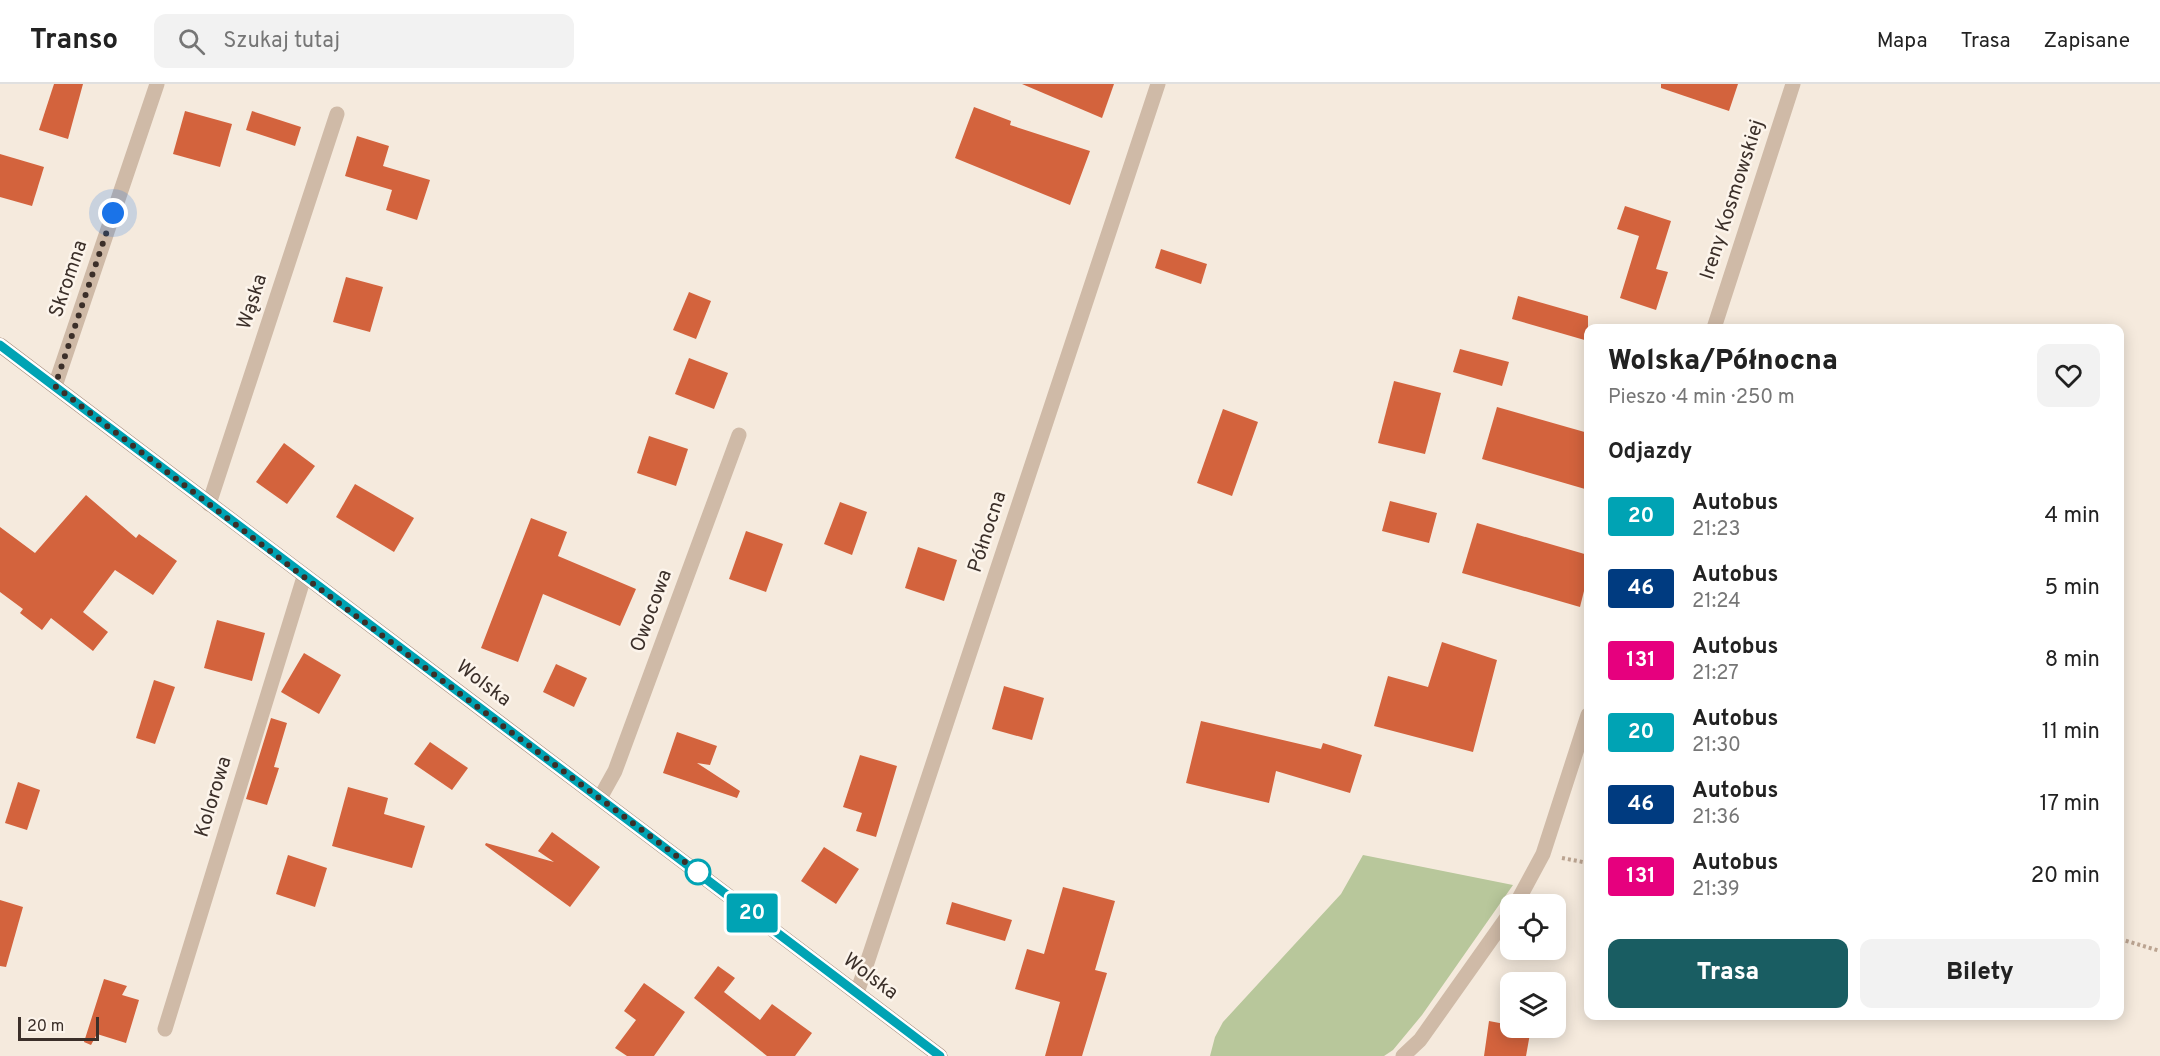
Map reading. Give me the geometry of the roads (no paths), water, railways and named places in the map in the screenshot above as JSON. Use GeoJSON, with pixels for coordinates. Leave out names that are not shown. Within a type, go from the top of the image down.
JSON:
{"type":"FeatureCollection","features":[{"type":"Feature","properties":{"kind":"street","name":"Skromna"},"geometry":{"type":"LineString","coordinates":[[55,386],[157,84]]}},
{"type":"Feature","properties":{"kind":"street","name":"Północna"},"geometry":{"type":"LineString","coordinates":[[857,993],[1158,84]]}},
{"type":"Feature","properties":{"kind":"street","name":"Ireny Kosmowskiej"},"geometry":{"type":"LineString","coordinates":[[1715,324],[1793,84]]}},
{"type":"Feature","properties":{"kind":"street","name":"Wąska"},"geometry":{"type":"LineString","coordinates":[[209,504],[337,114]]}},
{"type":"Feature","properties":{"kind":"street","name":"Wolska"},"geometry":{"type":"LineString","coordinates":[[0,345],[940,1056]]}},
{"type":"Feature","properties":{"kind":"street","name":"Owocowa"},"geometry":{"type":"LineString","coordinates":[[600,798],[615,771],[739,435]]}},
{"type":"Feature","properties":{"kind":"street","name":"Kolorowa"},"geometry":{"type":"LineString","coordinates":[[165,1029],[304,577]]}},
{"type":"Feature","properties":{"kind":"street"},"geometry":{"type":"LineString","coordinates":[[1521,894],[1543,854],[1584,727]]}},
{"type":"Feature","properties":{"kind":"street"},"geometry":{"type":"LineString","coordinates":[[1403,1056],[1420,1040],[1500,927]]}}]}
